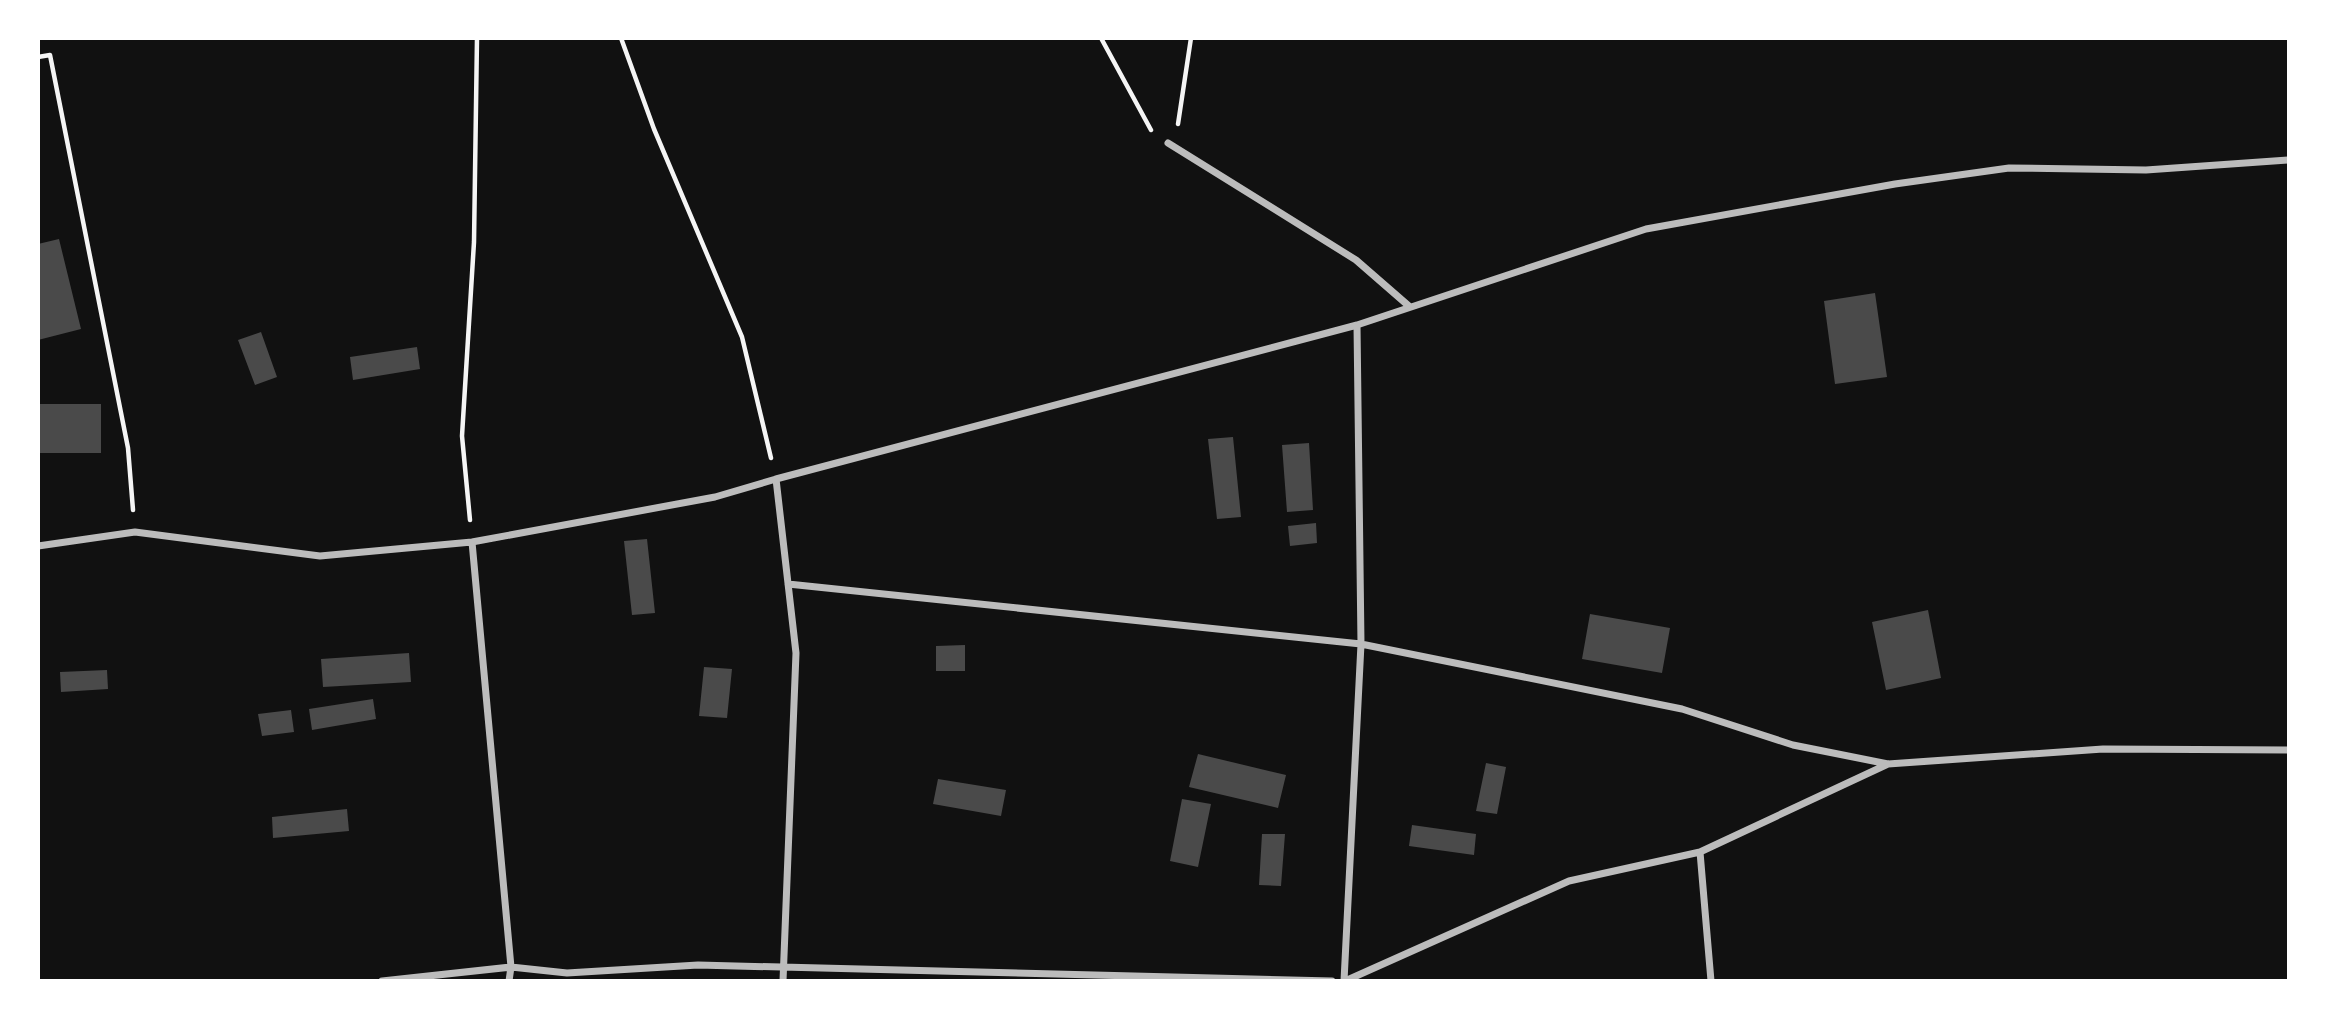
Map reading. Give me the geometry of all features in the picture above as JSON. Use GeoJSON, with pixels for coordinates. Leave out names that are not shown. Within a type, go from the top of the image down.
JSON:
{"type":"FeatureCollection","features":[{"type":"Feature","properties":{"kind":"street"},"geometry":{"type":"LineString","coordinates":[[1168,143],[1356,260],[1409,307]]}},
{"type":"Feature","properties":{"kind":"street"},"geometry":{"type":"LineString","coordinates":[[38,546],[135,532],[320,556],[472,542],[715,497],[1357,325],[1646,229],[1895,184],[2009,168],[2146,170],[2288,160]]}},
{"type":"Feature","properties":{"kind":"street"},"geometry":{"type":"LineString","coordinates":[[1357,325],[1361,644],[1345,981],[1569,881],[1700,852],[1888,764]]}},
{"type":"Feature","properties":{"kind":"street"},"geometry":{"type":"LineString","coordinates":[[775,479],[796,653],[783,981]]}},
{"type":"Feature","properties":{"kind":"street"},"geometry":{"type":"LineString","coordinates":[[472,542],[511,967],[509,981]]}},
{"type":"Feature","properties":{"kind":"street"},"geometry":{"type":"LineString","coordinates":[[788,584],[1361,644],[1682,709],[1793,745],[1888,764],[2103,749],[2288,750]]}},
{"type":"Feature","properties":{"kind":"street"},"geometry":{"type":"LineString","coordinates":[[1700,852],[1711,981]]}},
{"type":"Feature","properties":{"kind":"street"},"geometry":{"type":"LineString","coordinates":[[382,981],[511,967],[567,973],[698,965],[1332,981]]}},
{"type":"Feature","properties":{"kind":"path"},"geometry":{"type":"LineString","coordinates":[[472,542],[462,436],[474,242],[477,38]]}},
{"type":"Feature","properties":{"kind":"path"},"geometry":{"type":"LineString","coordinates":[[621,38],[654,129],[743,337],[775,479]]}},
{"type":"Feature","properties":{"kind":"path"},"geometry":{"type":"LineString","coordinates":[[1101,38],[1157,142],[1168,143],[1174,139],[1177,132],[1191,38]]}},
{"type":"Feature","properties":{"kind":"path"},"geometry":{"type":"LineString","coordinates":[[38,57],[50,55],[53,69],[128,448],[135,532]]}},
{"type":"Feature","properties":{"kind":"building"},"geometry":{"type":"Polygon","coordinates":[[[59,239],[81,329],[38,340],[38,244],[59,239]]]}},
{"type":"Feature","properties":{"kind":"building"},"geometry":{"type":"Polygon","coordinates":[[[1875,293],[1887,377],[1835,384],[1824,301],[1875,293]]]}},
{"type":"Feature","properties":{"kind":"building"},"geometry":{"type":"Polygon","coordinates":[[[261,332],[277,377],[255,385],[238,340],[261,332]]]}},
{"type":"Feature","properties":{"kind":"building"},"geometry":{"type":"Polygon","coordinates":[[[417,347],[420,369],[353,380],[350,357],[417,347]]]}},
{"type":"Feature","properties":{"kind":"building"},"geometry":{"type":"Polygon","coordinates":[[[38,404],[101,404],[101,453],[38,453],[38,404]]]}},
{"type":"Feature","properties":{"kind":"building"},"geometry":{"type":"Polygon","coordinates":[[[1233,437],[1241,517],[1217,519],[1208,439],[1233,437]]]}},
{"type":"Feature","properties":{"kind":"building"},"geometry":{"type":"Polygon","coordinates":[[[1309,443],[1313,510],[1287,512],[1282,445],[1309,443]]]}},
{"type":"Feature","properties":{"kind":"building"},"geometry":{"type":"Polygon","coordinates":[[[1316,523],[1317,543],[1290,546],[1288,526],[1316,523]]]}},
{"type":"Feature","properties":{"kind":"building"},"geometry":{"type":"Polygon","coordinates":[[[647,539],[655,613],[632,615],[624,541],[647,539]]]}},
{"type":"Feature","properties":{"kind":"building"},"geometry":{"type":"Polygon","coordinates":[[[1928,610],[1941,678],[1886,690],[1872,622],[1928,610]]]}},
{"type":"Feature","properties":{"kind":"building"},"geometry":{"type":"Polygon","coordinates":[[[1590,614],[1670,628],[1662,673],[1582,659],[1590,614]]]}},
{"type":"Feature","properties":{"kind":"building"},"geometry":{"type":"Polygon","coordinates":[[[965,645],[965,671],[936,671],[936,646],[965,645]]]}},
{"type":"Feature","properties":{"kind":"building"},"geometry":{"type":"Polygon","coordinates":[[[409,653],[411,682],[323,687],[321,659],[409,653]]]}},
{"type":"Feature","properties":{"kind":"building"},"geometry":{"type":"Polygon","coordinates":[[[704,667],[732,669],[727,718],[699,716],[704,667]]]}},
{"type":"Feature","properties":{"kind":"building"},"geometry":{"type":"Polygon","coordinates":[[[107,670],[108,689],[61,692],[60,672],[107,670]]]}},
{"type":"Feature","properties":{"kind":"building"},"geometry":{"type":"Polygon","coordinates":[[[373,699],[376,719],[312,730],[309,709],[373,699]]]}},
{"type":"Feature","properties":{"kind":"building"},"geometry":{"type":"Polygon","coordinates":[[[291,710],[294,732],[262,736],[258,714],[291,710]]]}},
{"type":"Feature","properties":{"kind":"building"},"geometry":{"type":"Polygon","coordinates":[[[1198,754],[1286,775],[1278,808],[1189,787],[1198,754]]]}},
{"type":"Feature","properties":{"kind":"building"},"geometry":{"type":"Polygon","coordinates":[[[1486,763],[1506,767],[1497,814],[1476,811],[1486,763]]]}},
{"type":"Feature","properties":{"kind":"building"},"geometry":{"type":"Polygon","coordinates":[[[938,779],[1006,790],[1001,816],[933,804],[938,779]]]}},
{"type":"Feature","properties":{"kind":"building"},"geometry":{"type":"Polygon","coordinates":[[[1182,799],[1211,804],[1198,867],[1170,861],[1182,799]]]}},
{"type":"Feature","properties":{"kind":"building"},"geometry":{"type":"Polygon","coordinates":[[[347,809],[349,831],[273,838],[272,817],[347,809]]]}},
{"type":"Feature","properties":{"kind":"building"},"geometry":{"type":"Polygon","coordinates":[[[1412,825],[1476,834],[1474,855],[1409,846],[1412,825]]]}},
{"type":"Feature","properties":{"kind":"building"},"geometry":{"type":"Polygon","coordinates":[[[1262,834],[1285,834],[1281,886],[1259,885],[1262,834]]]}}]}
